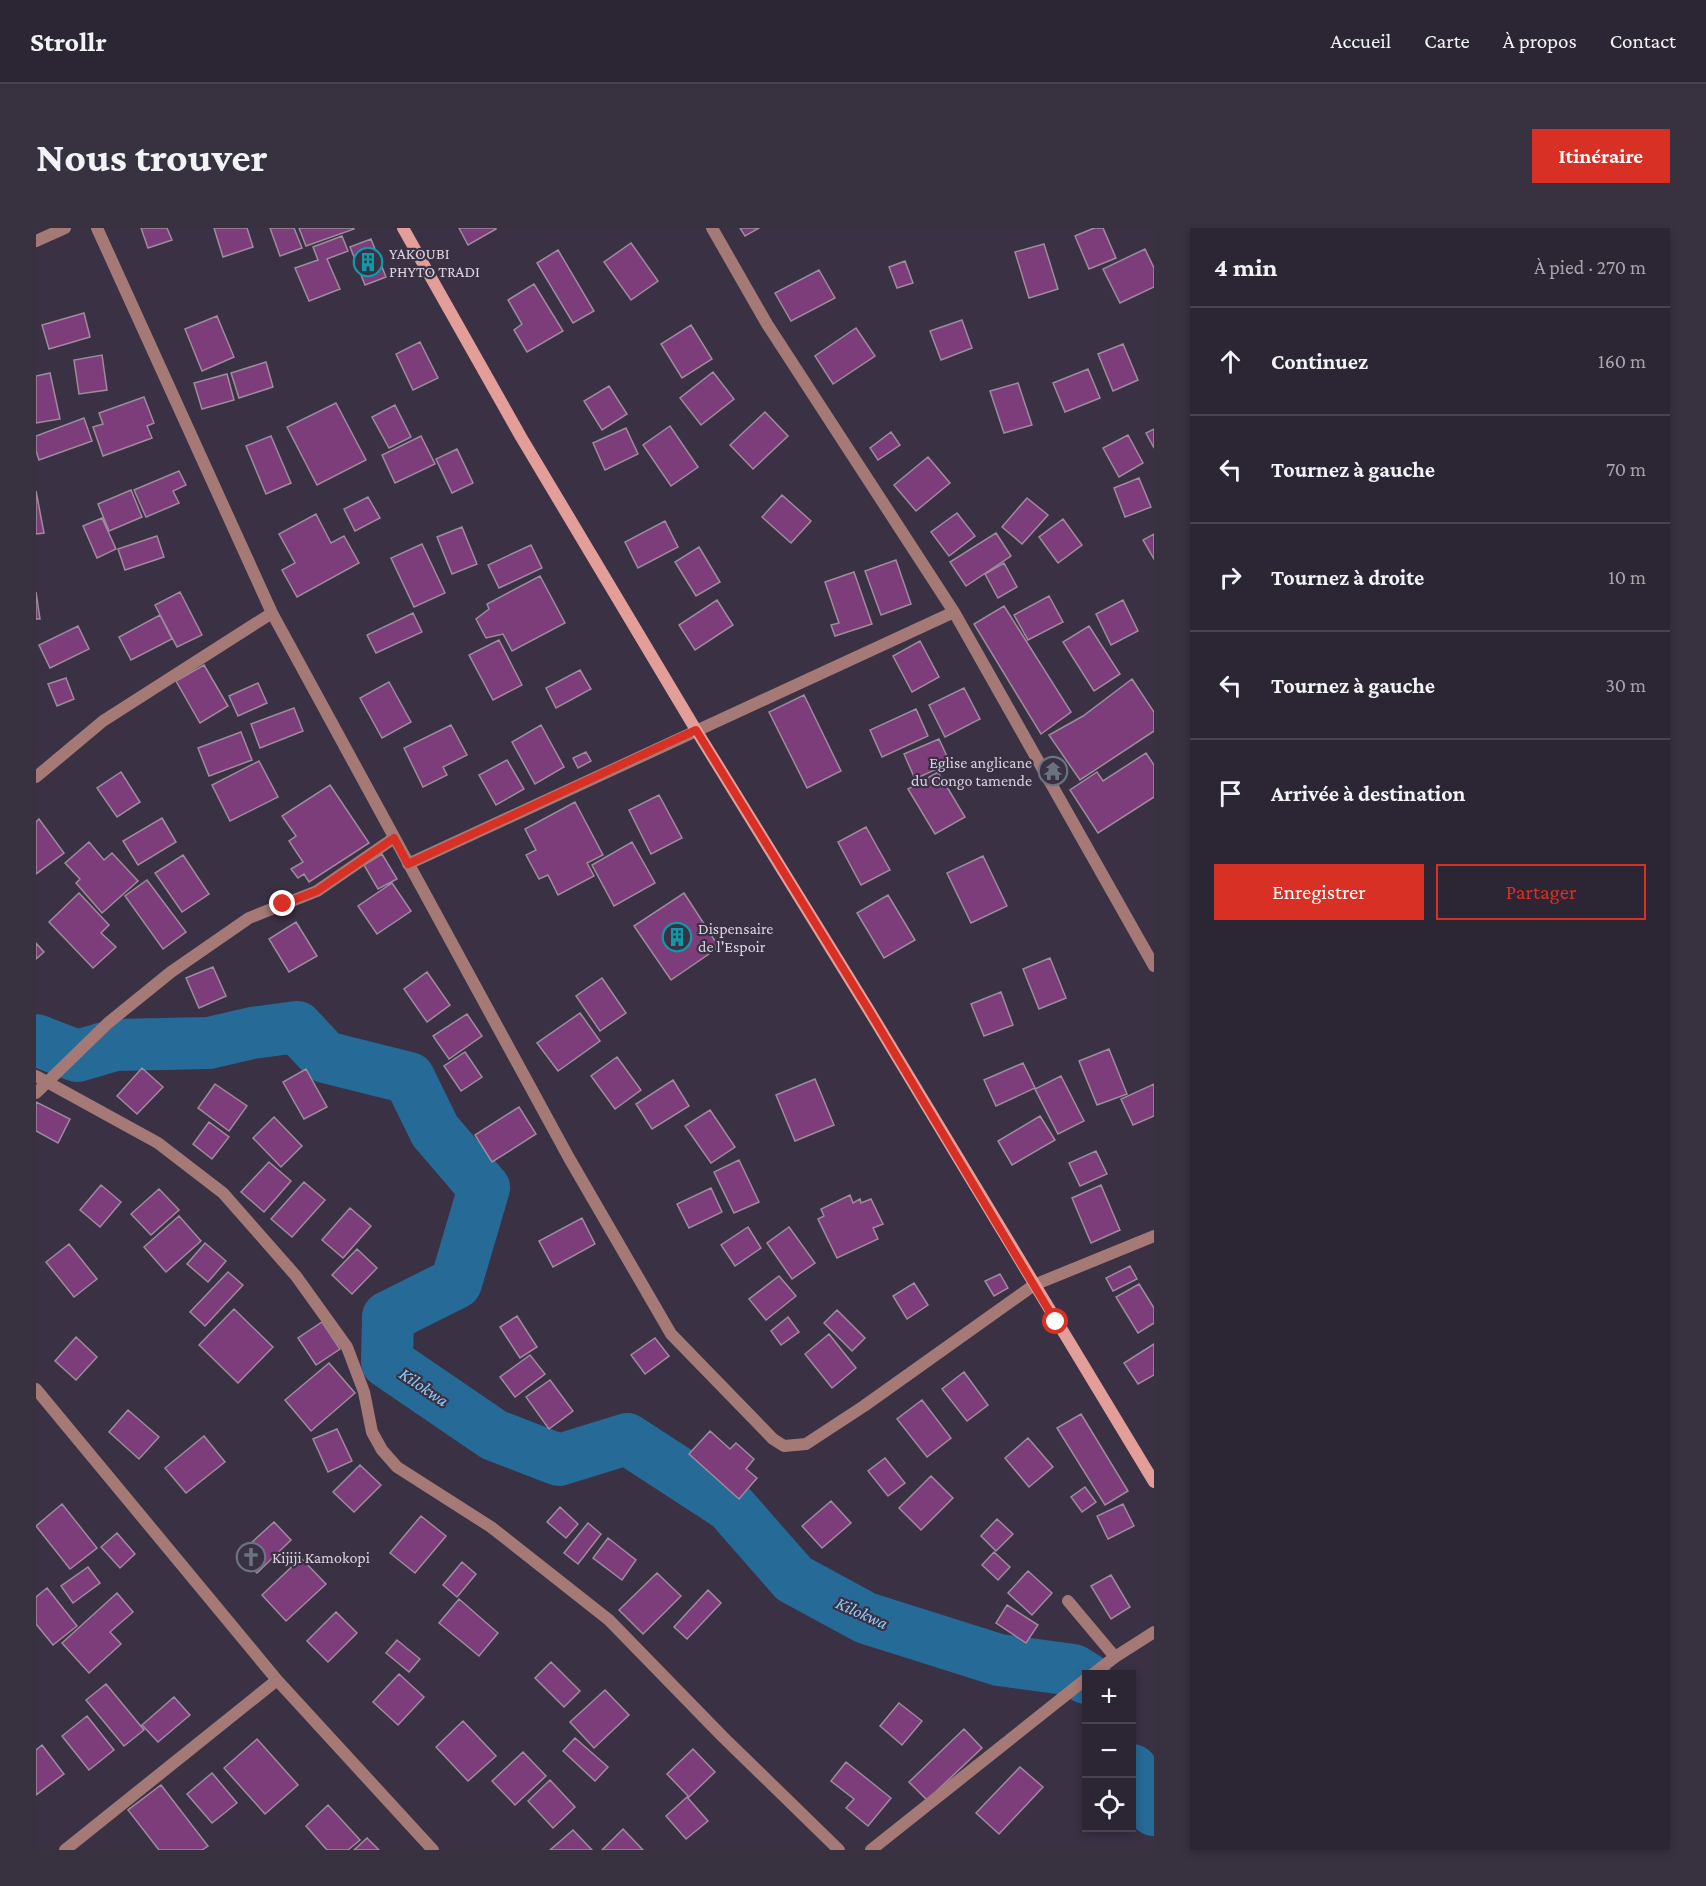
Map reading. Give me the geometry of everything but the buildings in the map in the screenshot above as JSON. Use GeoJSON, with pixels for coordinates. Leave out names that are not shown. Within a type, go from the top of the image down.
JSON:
{"type":"FeatureCollection","features":[{"type":"Feature","properties":{"kind":"street"},"geometry":{"type":"LineString","coordinates":[[36,240],[65,228]]}},
{"type":"Feature","properties":{"kind":"street"},"geometry":{"type":"LineString","coordinates":[[97,228],[272,613],[569,1158],[671,1334],[773,1439],[784,1446],[806,1444],[864,1406],[1034,1285],[1154,1236]]}},
{"type":"Feature","properties":{"kind":"street"},"geometry":{"type":"LineString","coordinates":[[403,228],[521,436],[696,730],[870,1012],[1154,1482]]}},
{"type":"Feature","properties":{"kind":"street"},"geometry":{"type":"LineString","coordinates":[[712,228],[767,324],[954,612],[1154,966]]}},
{"type":"Feature","properties":{"kind":"street"},"geometry":{"type":"LineString","coordinates":[[408,864],[954,612]]}},
{"type":"Feature","properties":{"kind":"street"},"geometry":{"type":"LineString","coordinates":[[36,777],[103,721],[272,613]]}},
{"type":"Feature","properties":{"kind":"street"},"geometry":{"type":"LineString","coordinates":[[36,1093],[41,1078],[76,1056],[108,1023],[162,979],[249,918],[317,891],[394,838]]}},
{"type":"Feature","properties":{"kind":"street"},"geometry":{"type":"LineString","coordinates":[[1144,949],[1154,940]]}},
{"type":"Feature","properties":{"kind":"street"},"geometry":{"type":"LineString","coordinates":[[41,1078],[158,1143],[223,1193],[296,1276],[347,1347],[364,1392],[372,1432],[382,1450],[397,1467],[491,1527],[609,1620],[723,1737],[839,1850]]}},
{"type":"Feature","properties":{"kind":"street"},"geometry":{"type":"LineString","coordinates":[[36,1389],[278,1680],[433,1850]]}},
{"type":"Feature","properties":{"kind":"street"},"geometry":{"type":"LineString","coordinates":[[1068,1602],[1115,1657]]}},
{"type":"Feature","properties":{"kind":"street"},"geometry":{"type":"LineString","coordinates":[[1098,1670],[1154,1632]]}},
{"type":"Feature","properties":{"kind":"street"},"geometry":{"type":"LineString","coordinates":[[65,1850],[278,1680]]}},
{"type":"Feature","properties":{"kind":"street"},"geometry":{"type":"LineString","coordinates":[[871,1850],[1082,1682]]}},
{"type":"Feature","properties":{"kind":"waterway","name":"Kilokwa"},"geometry":{"type":"LineString","coordinates":[[36,1040],[77,1056],[115,1045],[209,1043],[252,1033],[297,1027],[325,1057],[409,1078],[435,1131],[484,1188],[456,1283],[388,1317],[387,1362],[494,1435],[559,1460],[627,1439],[730,1506],[794,1579],[866,1618],[999,1660],[1073,1670],[1082,1676]]}},
{"type":"Feature","properties":{"kind":"waterway","name":"Kilokwa"},"geometry":{"type":"LineString","coordinates":[[1136,1777],[1154,1810]]}},
{"type":"Feature","properties":{"kind":"place","name":"YAKOUBI PHYTO TRADI"},"geometry":{"type":"Point","coordinates":[368,262]}},
{"type":"Feature","properties":{"kind":"place","name":"Eglise anglicane du Congo tamende"},"geometry":{"type":"Point","coordinates":[1053,771]}},
{"type":"Feature","properties":{"kind":"place","name":"Dispensaire de l'Espoir"},"geometry":{"type":"Point","coordinates":[677,937]}},
{"type":"Feature","properties":{"kind":"place","name":"Kijiji Kamokopi"},"geometry":{"type":"Point","coordinates":[251,1557]}},
{"type":"Feature","properties":{"kind":"route"},"geometry":{"type":"LineString","coordinates":[[283,904],[317,891],[394,838],[408,864],[696,730],[870,1012],[1056,1322]]}}]}
